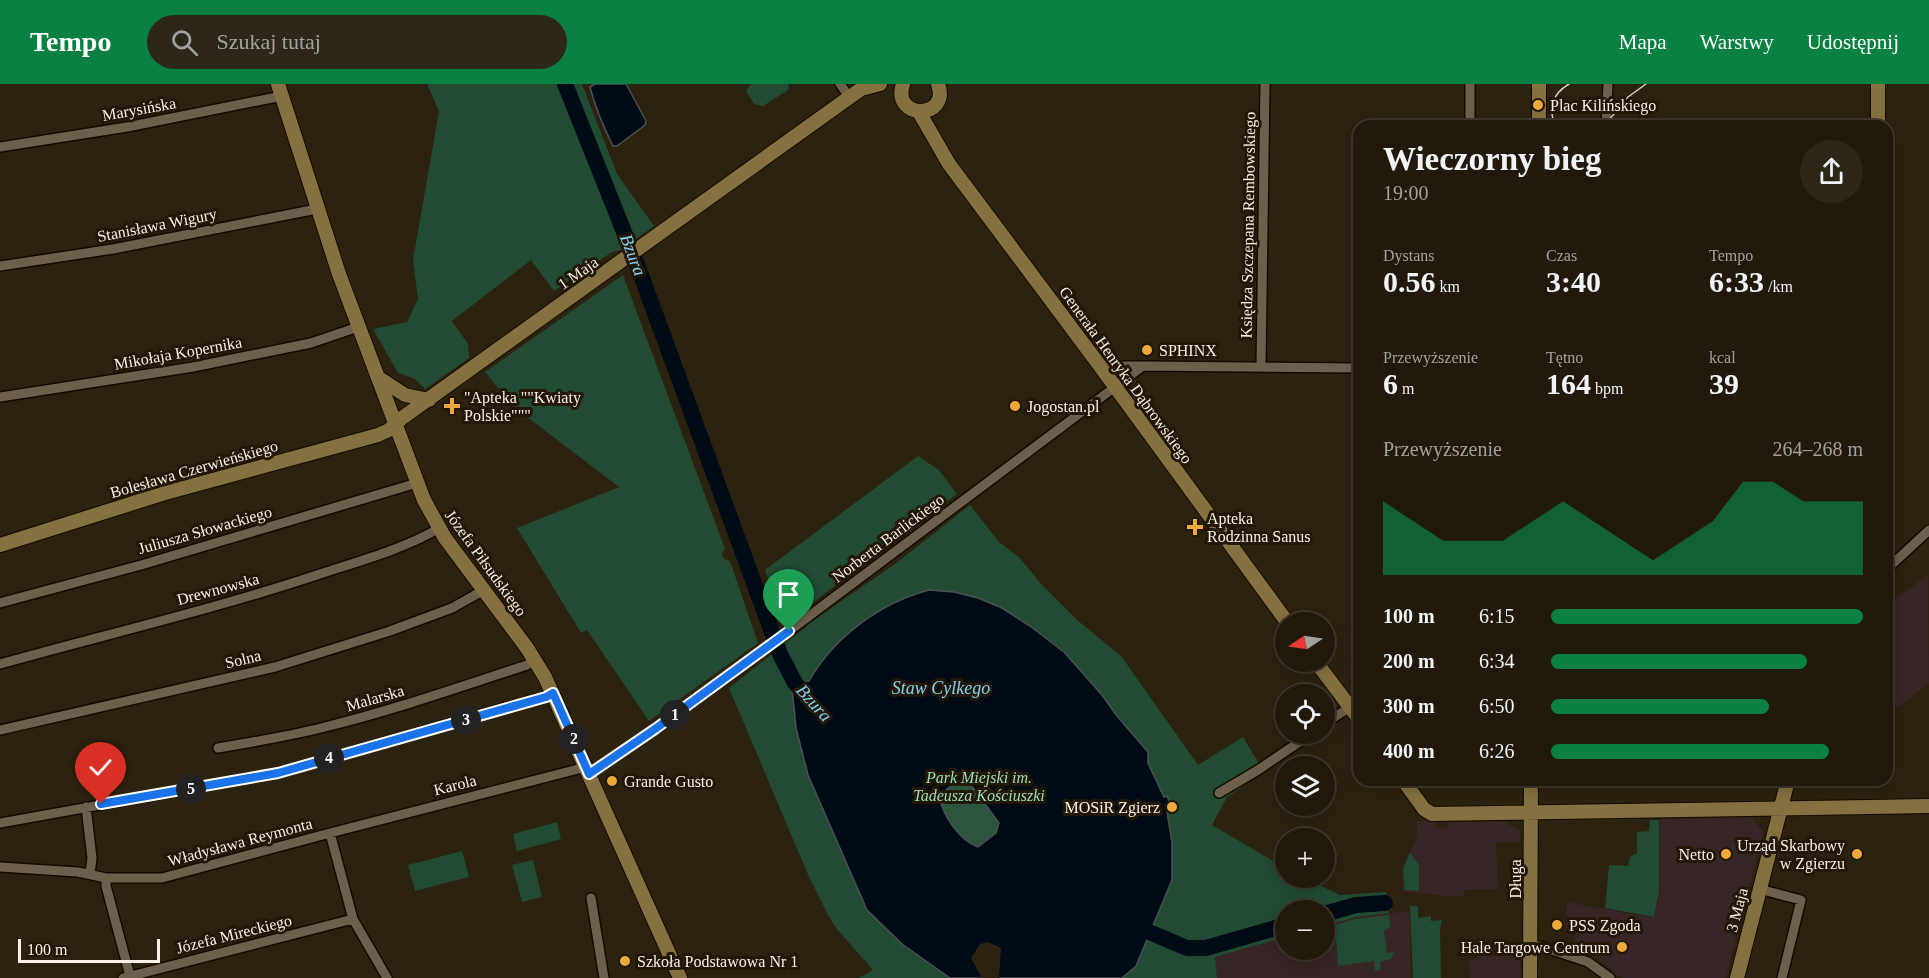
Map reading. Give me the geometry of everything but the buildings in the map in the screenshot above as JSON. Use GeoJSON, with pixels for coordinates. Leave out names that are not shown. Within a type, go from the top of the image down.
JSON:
{"type":"FeatureCollection","features":[{"type":"Feature","properties":{"kind":"street"},"geometry":{"type":"LineString","coordinates":[[840,84],[850,98]]}},
{"type":"Feature","properties":{"kind":"street","name":"Księdza Szczepana Rembowskiego"},"geometry":{"type":"LineString","coordinates":[[1261,367],[1264,84]]}},
{"type":"Feature","properties":{"kind":"street"},"geometry":{"type":"LineString","coordinates":[[1470,84],[1470,120]]}},
{"type":"Feature","properties":{"kind":"street"},"geometry":{"type":"LineString","coordinates":[[1539,84],[1539,120]]}},
{"type":"Feature","properties":{"kind":"street"},"geometry":{"type":"LineString","coordinates":[[1606,120],[1608,84]]}},
{"type":"Feature","properties":{"kind":"street"},"geometry":{"type":"LineString","coordinates":[[1878,84],[1878,120]]}},
{"type":"Feature","properties":{"kind":"street"},"geometry":{"type":"LineString","coordinates":[[923,111],[936,104],[944,85]]}},
{"type":"Feature","properties":{"kind":"street","name":"1 Maja"},"geometry":{"type":"LineString","coordinates":[[396,424],[861,89],[874,86],[902,86]]}},
{"type":"Feature","properties":{"kind":"street","name":"Generała Henryka Dąbrowskiego"},"geometry":{"type":"LineString","coordinates":[[902,86],[902,97],[905,104],[911,110],[923,111],[949,164],[1280,612]]}},
{"type":"Feature","properties":{"kind":"street","name":"Marysińska"},"geometry":{"type":"LineString","coordinates":[[0,147],[127,127],[280,90]]}},
{"type":"Feature","properties":{"kind":"street","name":"Józefa Piłsudskiego"},"geometry":{"type":"LineString","coordinates":[[280,90],[358,327],[417,483],[439,528],[536,660],[553,693],[680,978]]}},
{"type":"Feature","properties":{"kind":"street","name":"Stanisława Wigury"},"geometry":{"type":"LineString","coordinates":[[0,266],[113,249],[318,209]]}},
{"type":"Feature","properties":{"kind":"street","name":"Mikołaja Kopernika"},"geometry":{"type":"LineString","coordinates":[[0,397],[203,365],[311,343],[358,327]]}},
{"type":"Feature","properties":{"kind":"street"},"geometry":{"type":"LineString","coordinates":[[1100,366],[1353,368]]}},
{"type":"Feature","properties":{"kind":"street","name":"Norberta Barlickiego"},"geometry":{"type":"LineString","coordinates":[[587,770],[645,736],[769,646],[1143,366]]}},
{"type":"Feature","properties":{"kind":"street"},"geometry":{"type":"LineString","coordinates":[[379,378],[405,395],[429,400]]}},
{"type":"Feature","properties":{"kind":"street","name":"Bolesława Czerwieńskiego"},"geometry":{"type":"LineString","coordinates":[[0,545],[165,492],[378,435],[396,424]]}},
{"type":"Feature","properties":{"kind":"street","name":"Juliusza Słowackiego"},"geometry":{"type":"LineString","coordinates":[[0,603],[141,565],[417,483]]}},
{"type":"Feature","properties":{"kind":"street","name":"Drewnowska"},"geometry":{"type":"LineString","coordinates":[[0,664],[269,591],[369,558],[439,528]]}},
{"type":"Feature","properties":{"kind":"street"},"geometry":{"type":"LineString","coordinates":[[1893,563],[1929,530]]}},
{"type":"Feature","properties":{"kind":"street","name":"Solna"},"geometry":{"type":"LineString","coordinates":[[0,730],[275,667],[452,608],[484,590]]}},
{"type":"Feature","properties":{"kind":"street","name":"Malarska"},"geometry":{"type":"LineString","coordinates":[[218,748],[358,718],[484,680],[536,660]]}},
{"type":"Feature","properties":{"kind":"street"},"geometry":{"type":"LineString","coordinates":[[1324,672],[1353,711]]}},
{"type":"Feature","properties":{"kind":"street"},"geometry":{"type":"LineString","coordinates":[[0,823],[278,773],[546,697],[553,693]]}},
{"type":"Feature","properties":{"kind":"street"},"geometry":{"type":"LineString","coordinates":[[1335,717],[1350,707]]}},
{"type":"Feature","properties":{"kind":"street"},"geometry":{"type":"LineString","coordinates":[[1219,793],[1296,744]]}},
{"type":"Feature","properties":{"kind":"street","name":"Karola"},"geometry":{"type":"LineString","coordinates":[[330,833],[587,770]]}},
{"type":"Feature","properties":{"kind":"street"},"geometry":{"type":"LineString","coordinates":[[1408,786],[1428,812],[1929,806]]}},
{"type":"Feature","properties":{"kind":"street","name":"Długa"},"geometry":{"type":"LineString","coordinates":[[1530,978],[1531,786]]}},
{"type":"Feature","properties":{"kind":"street","name":"3 Maja"},"geometry":{"type":"LineString","coordinates":[[1737,978],[1786,786]]}},
{"type":"Feature","properties":{"kind":"street"},"geometry":{"type":"LineString","coordinates":[[86,807],[92,858],[90,874]]}},
{"type":"Feature","properties":{"kind":"street","name":"Władysława Reymonta"},"geometry":{"type":"LineString","coordinates":[[0,867],[90,874],[106,878],[168,877],[330,833],[353,919],[387,978]]}},
{"type":"Feature","properties":{"kind":"street"},"geometry":{"type":"LineString","coordinates":[[106,878],[127,977]]}},
{"type":"Feature","properties":{"kind":"street"},"geometry":{"type":"LineString","coordinates":[[1760,889],[1802,900],[1782,978]]}},
{"type":"Feature","properties":{"kind":"street"},"geometry":{"type":"LineString","coordinates":[[591,898],[604,978]]}},
{"type":"Feature","properties":{"kind":"street","name":"Józefa Mireckiego"},"geometry":{"type":"LineString","coordinates":[[127,977],[353,919]]}},
{"type":"Feature","properties":{"kind":"street"},"geometry":{"type":"LineString","coordinates":[[1531,946],[1540,946],[1588,962],[1610,978]]}},
{"type":"Feature","properties":{"kind":"shaded area"},"geometry":{"type":"Polygon","coordinates":[[[1928,575],[1929,683],[1900,706],[1893,706],[1893,600],[1928,575]]]}},
{"type":"Feature","properties":{"kind":"shaded area"},"geometry":{"type":"Polygon","coordinates":[[[1752,817],[1763,832],[1726,978],[1623,978],[1617,976],[1593,955],[1574,949],[1575,931],[1566,930],[1567,902],[1654,918],[1660,892],[1660,819],[1752,817]]]}},
{"type":"Feature","properties":{"kind":"shaded area"},"geometry":{"type":"Polygon","coordinates":[[[1417,821],[1436,822],[1436,828],[1448,827],[1448,822],[1505,822],[1520,831],[1520,842],[1496,842],[1498,889],[1464,890],[1464,896],[1403,891],[1402,869],[1417,836],[1417,821]]]}},
{"type":"Feature","properties":{"kind":"shaded area"},"geometry":{"type":"Polygon","coordinates":[[[1409,911],[1411,978],[1217,978],[1215,957],[1275,940],[1275,960],[1335,960],[1335,923],[1356,917],[1409,911]]]}},
{"type":"Feature","properties":{"kind":"shaded area"},"geometry":{"type":"Polygon","coordinates":[[[1492,951],[1492,956],[1520,951],[1520,978],[1470,978],[1468,962],[1492,951]]]}},
{"type":"Feature","properties":{"kind":"green space"},"geometry":{"type":"Polygon","coordinates":[[[427,84],[582,84],[617,174],[654,226],[621,250],[612,252],[554,291],[531,260],[452,321],[468,344],[469,358],[425,389],[415,379],[398,373],[373,329],[407,322],[418,299],[413,260],[439,111],[427,84]]]}},
{"type":"Feature","properties":{"kind":"green space"},"geometry":{"type":"Polygon","coordinates":[[[751,84],[787,84],[789,86],[788,90],[763,106],[754,104],[746,91],[751,84]]]}},
{"type":"Feature","properties":{"kind":"green space"},"geometry":{"type":"Polygon","coordinates":[[[623,275],[725,549],[722,553],[724,559],[730,561],[758,643],[649,721],[587,630],[581,633],[517,528],[619,487],[514,407],[485,372],[623,275]]]}},
{"type":"Feature","properties":{"kind":"green space"},"geometry":{"type":"Polygon","coordinates":[[[918,456],[939,470],[957,494],[787,622],[783,621],[765,570],[918,456]]]}},
{"type":"Feature","properties":{"kind":"green space","name":"Staw Cylkego"},"geometry":{"type":"Polygon","coordinates":[[[970,505],[999,542],[1019,557],[1042,585],[1077,620],[1121,656],[1198,765],[1243,737],[1264,772],[1227,797],[1212,825],[1275,862],[1275,888],[1325,888],[1340,895],[1386,892],[1389,913],[1356,917],[1335,923],[1335,900],[1275,900],[1275,940],[1215,957],[1217,978],[859,978],[873,970],[836,928],[828,915],[809,877],[729,688],[817,618],[895,564],[970,505]]]}},
{"type":"Feature","properties":{"kind":"green space"},"geometry":{"type":"Polygon","coordinates":[[[953,783],[971,785],[999,823],[996,833],[978,847],[958,833],[941,804],[939,796],[953,783]]]}},
{"type":"Feature","properties":{"kind":"green space"},"geometry":{"type":"Polygon","coordinates":[[[1650,820],[1659,820],[1659,892],[1654,917],[1605,908],[1609,865],[1628,866],[1630,857],[1637,853],[1637,832],[1649,831],[1650,820]]]}},
{"type":"Feature","properties":{"kind":"green space"},"geometry":{"type":"Polygon","coordinates":[[[557,822],[561,839],[517,851],[513,834],[557,822]]]}},
{"type":"Feature","properties":{"kind":"green space"},"geometry":{"type":"Polygon","coordinates":[[[462,851],[469,877],[415,891],[408,865],[462,851]]]}},
{"type":"Feature","properties":{"kind":"green space"},"geometry":{"type":"Polygon","coordinates":[[[1410,853],[1419,865],[1419,891],[1405,890],[1403,869],[1410,853]]]}},
{"type":"Feature","properties":{"kind":"green space"},"geometry":{"type":"Polygon","coordinates":[[[533,860],[542,897],[522,902],[512,865],[533,860]]]}},
{"type":"Feature","properties":{"kind":"green space"},"geometry":{"type":"Polygon","coordinates":[[[1410,906],[1418,906],[1418,918],[1431,916],[1431,921],[1442,920],[1440,930],[1441,978],[1413,978],[1410,906]]]}},
{"type":"Feature","properties":{"kind":"green space"},"geometry":{"type":"Polygon","coordinates":[[[1389,915],[1390,927],[1384,930],[1387,953],[1394,952],[1391,959],[1380,962],[1381,970],[1375,971],[1374,961],[1338,966],[1335,925],[1355,919],[1389,915]]]}},
{"type":"Feature","properties":{"kind":"water"},"geometry":{"type":"Polygon","coordinates":[[[595,84],[626,84],[646,121],[645,125],[617,146],[613,146],[597,110],[590,87],[595,84]]]}},
{"type":"Feature","properties":{"kind":"water","name":"Staw Cylkego"},"geometry":{"type":"Polygon","coordinates":[[[929,590],[954,592],[978,598],[1002,608],[1030,626],[1064,652],[1148,752],[1148,763],[1164,797],[1167,796],[1170,803],[1166,805],[1172,843],[1172,880],[1136,966],[1122,978],[950,978],[902,944],[867,910],[808,775],[796,728],[792,688],[795,683],[809,681],[831,650],[860,624],[876,613],[929,590]],[[953,784],[939,796],[944,811],[958,833],[978,847],[996,833],[999,823],[971,785],[953,784]]]}},
{"type":"Feature","properties":{"kind":"pier"},"geometry":{"type":"Polygon","coordinates":[[[988,942],[1001,948],[999,978],[982,978],[971,958],[980,944],[988,942]]]}},
{"type":"Feature","properties":{"kind":"waterway","name":"Bzura"},"geometry":{"type":"LineString","coordinates":[[565,84],[638,267],[780,654],[795,683],[809,699]]}},
{"type":"Feature","properties":{"kind":"waterway","name":"Bzura"},"geometry":{"type":"LineString","coordinates":[[1335,911],[1356,905],[1385,903]]}},
{"type":"Feature","properties":{"kind":"waterway","name":"Bzura"},"geometry":{"type":"LineString","coordinates":[[1130,924],[1187,948],[1206,948],[1275,928]]}},
{"type":"Feature","properties":{"kind":"tram line"},"geometry":{"type":"LineString","coordinates":[[1553,120],[1552,108],[1555,97],[1569,84]]}},
{"type":"Feature","properties":{"kind":"tram line"},"geometry":{"type":"LineString","coordinates":[[1609,120],[1628,97],[1646,84]]}},
{"type":"Feature","properties":{"kind":"place","name":"Plac Kilińskiego"},"geometry":{"type":"Point","coordinates":[1538,105]}},
{"type":"Feature","properties":{"kind":"place","name":"SPHINX"},"geometry":{"type":"Point","coordinates":[1147,350]}},
{"type":"Feature","properties":{"kind":"place","name":"\"Apteka \"\"Kwiaty Polskie\"\"\""},"geometry":{"type":"Point","coordinates":[452,406]}},
{"type":"Feature","properties":{"kind":"place","name":"Jogostan.pl"},"geometry":{"type":"Point","coordinates":[1015,406]}},
{"type":"Feature","properties":{"kind":"place","name":"Apteka Rodzinna Sanus"},"geometry":{"type":"Point","coordinates":[1195,527]}},
{"type":"Feature","properties":{"kind":"place","name":"Grande Gusto"},"geometry":{"type":"Point","coordinates":[612,781]}},
{"type":"Feature","properties":{"kind":"place","name":"MOSiR Zgierz"},"geometry":{"type":"Point","coordinates":[1172,807]}},
{"type":"Feature","properties":{"kind":"place","name":"Netto"},"geometry":{"type":"Point","coordinates":[1726,854]}},
{"type":"Feature","properties":{"kind":"place","name":"Urząd Skarbowy w Zgierzu"},"geometry":{"type":"Point","coordinates":[1857,854]}},
{"type":"Feature","properties":{"kind":"place","name":"PSS Zgoda"},"geometry":{"type":"Point","coordinates":[1557,925]}},
{"type":"Feature","properties":{"kind":"place","name":"Hale Targowe Centrum"},"geometry":{"type":"Point","coordinates":[1622,947]}},
{"type":"Feature","properties":{"kind":"place","name":"Szkoła Podstawowa Nr 1"},"geometry":{"type":"Point","coordinates":[625,961]}},
{"type":"Feature","properties":{"kind":"route"},"geometry":{"type":"LineString","coordinates":[[101,804],[278,773],[546,697],[553,693],[589,774],[718,684],[789,631]]}},
{"type":"Feature","properties":{"kind":"park label","name":"Park Miejski im. Tadeusza Kościuszki"},"geometry":{"type":"Point","coordinates":[979,786]}}]}
